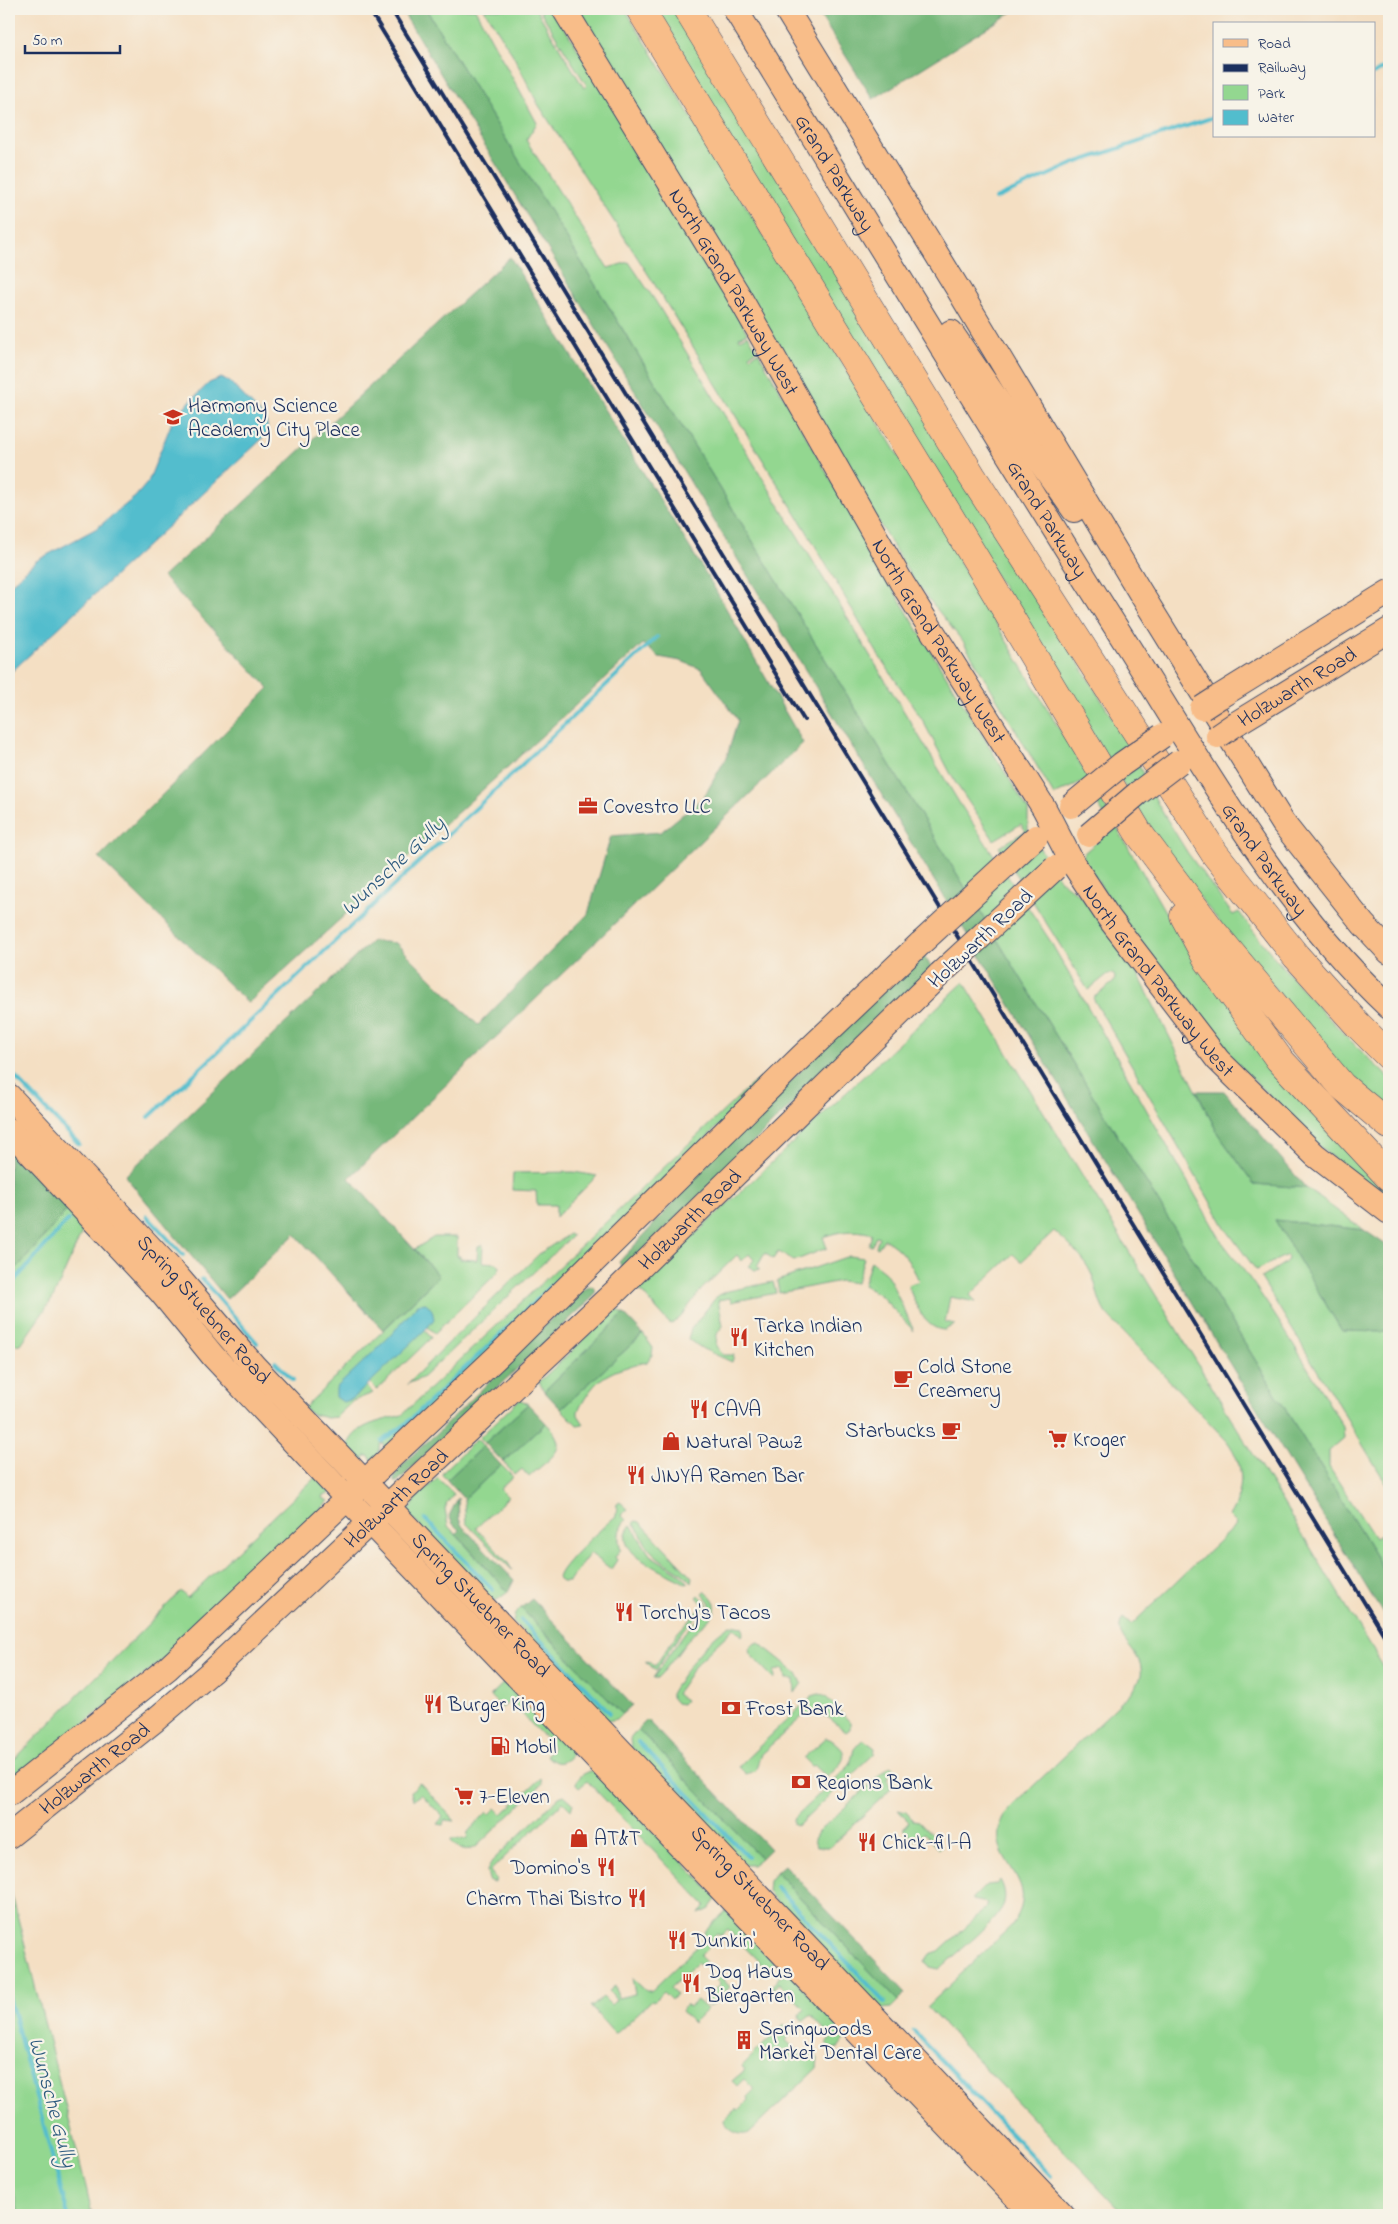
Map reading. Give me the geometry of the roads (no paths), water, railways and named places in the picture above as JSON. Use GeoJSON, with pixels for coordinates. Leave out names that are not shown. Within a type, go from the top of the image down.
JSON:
{"type":"FeatureCollection","features":[{"type":"Feature","properties":{"kind":"highway"},"geometry":{"type":"LineString","coordinates":[[640,9],[973,554],[1138,832],[1207,959],[1279,1059],[1389,1176]]}},
{"type":"Feature","properties":{"kind":"highway"},"geometry":{"type":"LineString","coordinates":[[687,9],[972,476],[1204,838],[1296,956],[1358,1025],[1389,1056]]}},
{"type":"Feature","properties":{"kind":"highway"},"geometry":{"type":"LineString","coordinates":[[1138,832],[1209,927],[1342,1086],[1389,1125]]}},
{"type":"Feature","properties":{"kind":"main road","name":"North Grand Parkway West"},"geometry":{"type":"LineString","coordinates":[[564,9],[736,291],[1062,862],[1109,918],[1218,1060],[1315,1154],[1389,1212]]}},
{"type":"Feature","properties":{"kind":"main road"},"geometry":{"type":"LineString","coordinates":[[735,9],[1012,422],[1181,657]]}},
{"type":"Feature","properties":{"kind":"main road","name":"Grand Parkway"},"geometry":{"type":"LineString","coordinates":[[735,9],[1095,595],[1187,757],[1269,869],[1358,978],[1389,1007]]}},
{"type":"Feature","properties":{"kind":"main road"},"geometry":{"type":"LineString","coordinates":[[786,9],[1283,823],[1363,924],[1389,952]]}},
{"type":"Feature","properties":{"kind":"main road","name":"Holzwarth Road"},"geometry":{"type":"LineString","coordinates":[[9,1794],[168,1668],[500,1354],[800,1058],[1044,830],[1122,764],[1170,730],[1210,703],[1389,592]]}},
{"type":"Feature","properties":{"kind":"main road","name":"Holzwarth Road"},"geometry":{"type":"LineString","coordinates":[[9,1836],[108,1758],[211,1672],[617,1290],[940,974],[1089,835],[1137,794],[1187,757],[1389,630]]}},
{"type":"Feature","properties":{"kind":"main road","name":"Spring Stuebner Road"},"geometry":{"type":"LineString","coordinates":[[9,1096],[177,1276],[236,1346],[388,1507],[873,2037],[1033,2215]]}},
{"type":"Feature","properties":{"kind":"main road","name":"Spring Stuebner Road"},"geometry":{"type":"LineString","coordinates":[[9,1130],[147,1277],[213,1356],[347,1499],[873,2037],[1063,2215]]}},
{"type":"Feature","properties":{"kind":"main road"},"geometry":{"type":"LineString","coordinates":[[88,1731],[108,1758]]}},
{"type":"Feature","properties":{"kind":"water"},"geometry":{"type":"Polygon","coordinates":[[[221,378],[230,382],[266,419],[268,431],[261,440],[9,674],[9,586],[36,561],[97,528],[135,497],[148,482],[174,417],[209,383],[221,378]]]}},
{"type":"Feature","properties":{"kind":"water"},"geometry":{"type":"Polygon","coordinates":[[[426,1303],[432,1310],[434,1319],[428,1327],[354,1398],[343,1402],[336,1397],[336,1388],[389,1337],[418,1304],[426,1303]]]}},
{"type":"Feature","properties":{"kind":"waterway"},"geometry":{"type":"LineString","coordinates":[[1376,73],[1389,64]]}},
{"type":"Feature","properties":{"kind":"waterway"},"geometry":{"type":"LineString","coordinates":[[995,199],[1075,163],[1213,117]]}},
{"type":"Feature","properties":{"kind":"waterway","name":"Wunsche Gully"},"geometry":{"type":"LineString","coordinates":[[149,1117],[657,637]]}},
{"type":"Feature","properties":{"kind":"waterway"},"geometry":{"type":"LineString","coordinates":[[14,1076],[79,1144]]}},
{"type":"Feature","properties":{"kind":"waterway"},"geometry":{"type":"LineString","coordinates":[[147,1216],[183,1255]]}},
{"type":"Feature","properties":{"kind":"waterway","name":"Wunsche Gully"},"geometry":{"type":"LineString","coordinates":[[9,1287],[68,1220]]}},
{"type":"Feature","properties":{"kind":"waterway"},"geometry":{"type":"LineString","coordinates":[[202,1279],[257,1343]]}},
{"type":"Feature","properties":{"kind":"waterway"},"geometry":{"type":"LineString","coordinates":[[382,1441],[405,1425],[559,1279]]}},
{"type":"Feature","properties":{"kind":"waterway"},"geometry":{"type":"LineString","coordinates":[[275,1362],[293,1380]]}},
{"type":"Feature","properties":{"kind":"waterway"},"geometry":{"type":"LineString","coordinates":[[425,1519],[493,1590]]}},
{"type":"Feature","properties":{"kind":"waterway"},"geometry":{"type":"LineString","coordinates":[[521,1620],[610,1713]]}},
{"type":"Feature","properties":{"kind":"waterway"},"geometry":{"type":"LineString","coordinates":[[638,1742],[748,1857]]}},
{"type":"Feature","properties":{"kind":"waterway"},"geometry":{"type":"LineString","coordinates":[[776,1887],[885,2002]]}},
{"type":"Feature","properties":{"kind":"waterway","name":"Wunsche Gully"},"geometry":{"type":"LineString","coordinates":[[9,1997],[68,2215]]}},
{"type":"Feature","properties":{"kind":"waterway"},"geometry":{"type":"LineString","coordinates":[[914,2031],[1051,2176]]}},
{"type":"Feature","properties":{"kind":"railway"},"geometry":{"type":"LineString","coordinates":[[369,9],[804,720]]}},
{"type":"Feature","properties":{"kind":"railway"},"geometry":{"type":"LineString","coordinates":[[391,9],[1389,1643]]}},
{"type":"Feature","properties":{"kind":"place","name":"Harmony Science Academy City Place"},"geometry":{"type":"Point","coordinates":[173,417]}},
{"type":"Feature","properties":{"kind":"place","name":"Covestro LLC"},"geometry":{"type":"Point","coordinates":[588,806]}},
{"type":"Feature","properties":{"kind":"place","name":"Tarka Indian Kitchen"},"geometry":{"type":"Point","coordinates":[739,1337]}},
{"type":"Feature","properties":{"kind":"place","name":"Cold Stone Creamery"},"geometry":{"type":"Point","coordinates":[903,1378]}},
{"type":"Feature","properties":{"kind":"place","name":"CAVA"},"geometry":{"type":"Point","coordinates":[699,1409]}},
{"type":"Feature","properties":{"kind":"place","name":"Starbucks"},"geometry":{"type":"Point","coordinates":[951,1430]}},
{"type":"Feature","properties":{"kind":"place","name":"Kroger"},"geometry":{"type":"Point","coordinates":[1058,1439]}},
{"type":"Feature","properties":{"kind":"place","name":"Natural Pawz"},"geometry":{"type":"Point","coordinates":[671,1441]}},
{"type":"Feature","properties":{"kind":"place","name":"JINYA Ramen Bar"},"geometry":{"type":"Point","coordinates":[636,1475]}},
{"type":"Feature","properties":{"kind":"place","name":"Torchy's Tacos"},"geometry":{"type":"Point","coordinates":[624,1612]}},
{"type":"Feature","properties":{"kind":"place","name":"Burger King"},"geometry":{"type":"Point","coordinates":[433,1704]}},
{"type":"Feature","properties":{"kind":"place","name":"Frost Bank"},"geometry":{"type":"Point","coordinates":[731,1708]}},
{"type":"Feature","properties":{"kind":"place","name":"Mobil"},"geometry":{"type":"Point","coordinates":[500,1746]}},
{"type":"Feature","properties":{"kind":"place","name":"Regions Bank"},"geometry":{"type":"Point","coordinates":[801,1782]}},
{"type":"Feature","properties":{"kind":"place","name":"7-Eleven"},"geometry":{"type":"Point","coordinates":[464,1796]}},
{"type":"Feature","properties":{"kind":"place","name":"AT&T"},"geometry":{"type":"Point","coordinates":[579,1838]}},
{"type":"Feature","properties":{"kind":"place","name":"Chick-fil-A"},"geometry":{"type":"Point","coordinates":[867,1842]}},
{"type":"Feature","properties":{"kind":"place","name":"Domino's"},"geometry":{"type":"Point","coordinates":[606,1867]}},
{"type":"Feature","properties":{"kind":"place","name":"Charm Thai Bistro"},"geometry":{"type":"Point","coordinates":[637,1898]}},
{"type":"Feature","properties":{"kind":"place","name":"Dunkin'"},"geometry":{"type":"Point","coordinates":[677,1940]}},
{"type":"Feature","properties":{"kind":"place","name":"Dog Haus Biergarten"},"geometry":{"type":"Point","coordinates":[691,1983]}},
{"type":"Feature","properties":{"kind":"place","name":"Springwoods Market Dental Care"},"geometry":{"type":"Point","coordinates":[744,2040]}}]}
